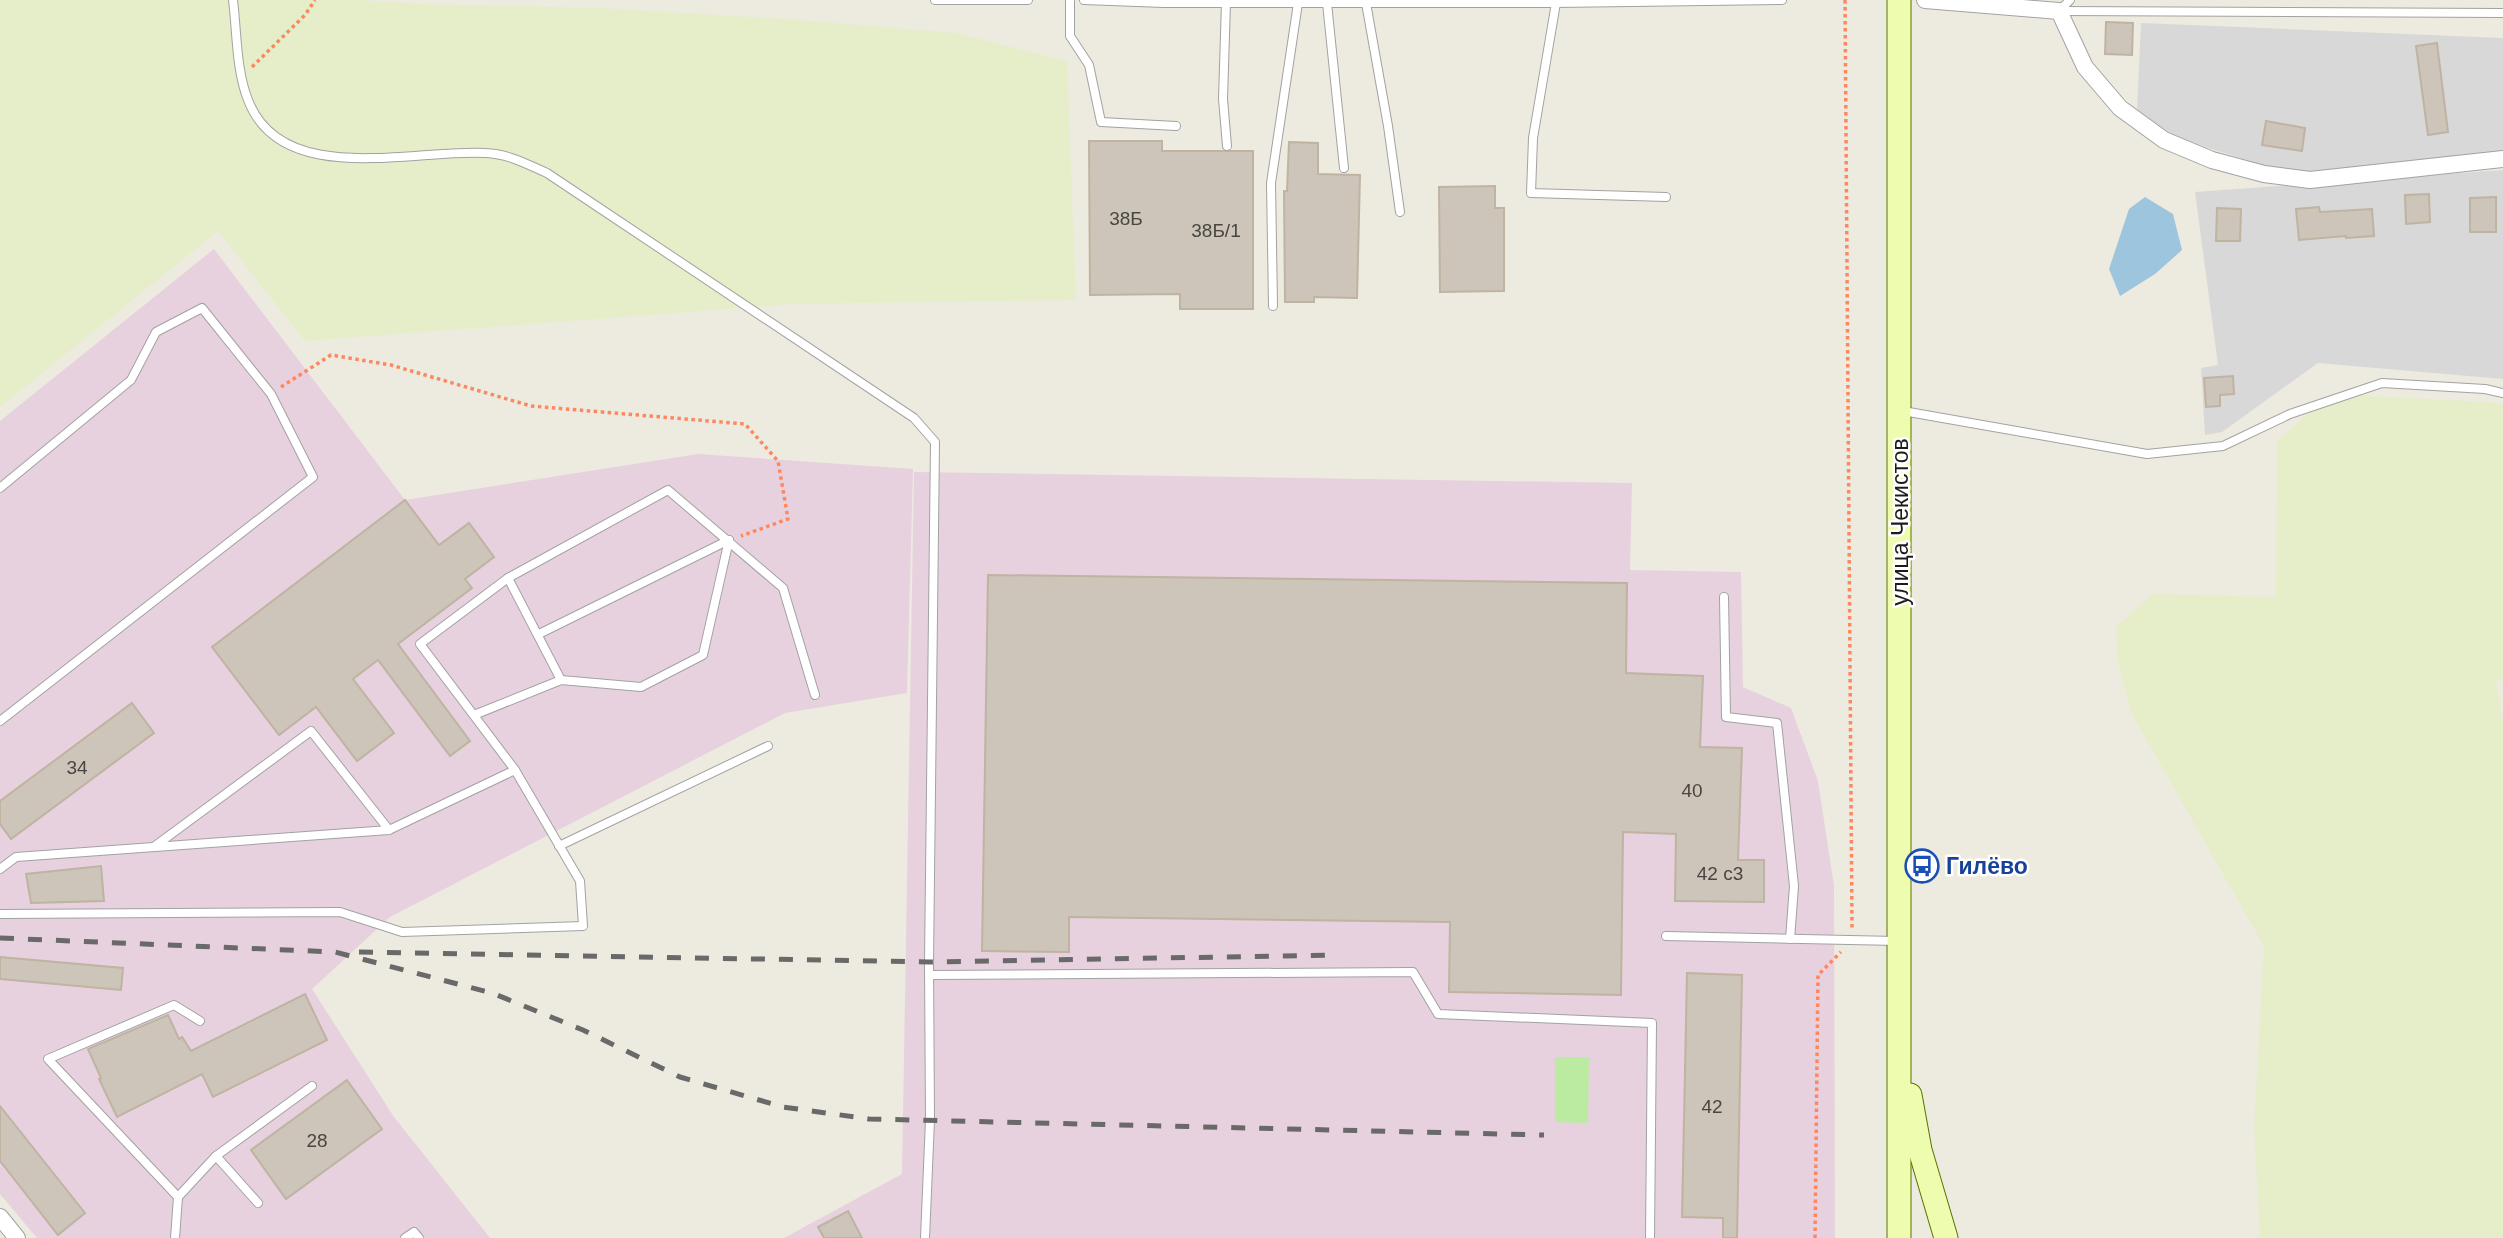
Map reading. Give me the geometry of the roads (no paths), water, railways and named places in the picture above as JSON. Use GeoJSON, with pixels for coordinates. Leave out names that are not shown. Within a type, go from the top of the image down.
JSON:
{"type":"FeatureCollection","features":[{"type":"Feature","properties":{"kind":"main road","name":"улица Чекистов"},"geometry":{"type":"LineString","coordinates":[[1899,0],[1900,1044]]}},
{"type":"Feature","properties":{"kind":"main road"},"geometry":{"type":"LineString","coordinates":[[1899,1238],[1900,1044]]}},
{"type":"Feature","properties":{"kind":"main road"},"geometry":{"type":"LineString","coordinates":[[1900,1044],[1920,1150],[1946,1238]]}},
{"type":"Feature","properties":{"kind":"street"},"geometry":{"type":"LineString","coordinates":[[1925,0],[2065,5],[2085,67],[2120,108],[2164,140],[2212,160],[2264,174],[2310,180],[2503,159]]}},
{"type":"Feature","properties":{"kind":"street"},"geometry":{"type":"LineString","coordinates":[[0,1217],[17,1238]]}},
{"type":"Feature","properties":{"kind":"lane"},"geometry":{"type":"LineString","coordinates":[[233,0],[242,77],[248,101],[257,117],[272,134],[313,155],[370,158],[488,153],[514,158],[547,173],[914,418],[935,442],[930,1120],[925,1238]]}},
{"type":"Feature","properties":{"kind":"lane"},"geometry":{"type":"LineString","coordinates":[[935,0],[1028,0]]}},
{"type":"Feature","properties":{"kind":"lane"},"geometry":{"type":"LineString","coordinates":[[1070,0],[1070,36],[1089,65],[1101,122],[1176,126]]}},
{"type":"Feature","properties":{"kind":"lane"},"geometry":{"type":"LineString","coordinates":[[1084,0],[1556,4],[1782,0]]}},
{"type":"Feature","properties":{"kind":"lane"},"geometry":{"type":"LineString","coordinates":[[1226,2],[1223,99],[1227,146]]}},
{"type":"Feature","properties":{"kind":"lane"},"geometry":{"type":"LineString","coordinates":[[1273,306],[1271,183],[1298,3]]}},
{"type":"Feature","properties":{"kind":"lane"},"geometry":{"type":"LineString","coordinates":[[1327,3],[1344,168]]}},
{"type":"Feature","properties":{"kind":"lane"},"geometry":{"type":"LineString","coordinates":[[1366,3],[1400,212]]}},
{"type":"Feature","properties":{"kind":"lane"},"geometry":{"type":"LineString","coordinates":[[1556,4],[1533,138],[1531,193],[1666,197]]}},
{"type":"Feature","properties":{"kind":"lane"},"geometry":{"type":"LineString","coordinates":[[2065,5],[2503,12]]}},
{"type":"Feature","properties":{"kind":"lane"},"geometry":{"type":"LineString","coordinates":[[0,488],[131,380],[156,332],[202,308],[271,394],[313,477],[0,721]]}},
{"type":"Feature","properties":{"kind":"lane"},"geometry":{"type":"LineString","coordinates":[[1900,410],[2147,454],[2223,446],[2290,414],[2382,383],[2484,389],[2503,393]]}},
{"type":"Feature","properties":{"kind":"lane"},"geometry":{"type":"LineString","coordinates":[[0,914],[340,912],[401,932],[583,926],[580,881],[515,770],[420,644],[508,578],[668,490],[783,588],[815,695]]}},
{"type":"Feature","properties":{"kind":"lane"},"geometry":{"type":"LineString","coordinates":[[539,634],[729,540]]}},
{"type":"Feature","properties":{"kind":"lane"},"geometry":{"type":"LineString","coordinates":[[474,715],[561,680],[642,687],[703,655],[729,540]]}},
{"type":"Feature","properties":{"kind":"lane"},"geometry":{"type":"LineString","coordinates":[[508,578],[561,680]]}},
{"type":"Feature","properties":{"kind":"lane"},"geometry":{"type":"LineString","coordinates":[[1724,597],[1726,717],[1777,723],[1794,886],[1790,939]]}},
{"type":"Feature","properties":{"kind":"lane"},"geometry":{"type":"LineString","coordinates":[[154,847],[311,732],[389,830]]}},
{"type":"Feature","properties":{"kind":"lane"},"geometry":{"type":"LineString","coordinates":[[559,846],[768,746]]}},
{"type":"Feature","properties":{"kind":"lane"},"geometry":{"type":"LineString","coordinates":[[0,869],[16,857],[389,830],[515,770]]}},
{"type":"Feature","properties":{"kind":"lane"},"geometry":{"type":"LineString","coordinates":[[1666,936],[1900,941]]}},
{"type":"Feature","properties":{"kind":"lane"},"geometry":{"type":"LineString","coordinates":[[929,975],[1413,972],[1438,1014],[1652,1023],[1650,1238]]}},
{"type":"Feature","properties":{"kind":"lane"},"geometry":{"type":"LineString","coordinates":[[178,1196],[48,1059],[174,1005],[200,1021]]}},
{"type":"Feature","properties":{"kind":"lane"},"geometry":{"type":"LineString","coordinates":[[175,1238],[178,1196],[216,1156],[312,1086]]}},
{"type":"Feature","properties":{"kind":"lane"},"geometry":{"type":"LineString","coordinates":[[216,1156],[258,1203]]}},
{"type":"Feature","properties":{"kind":"lane"},"geometry":{"type":"LineString","coordinates":[[405,1238],[414,1232],[419,1238]]}},
{"type":"Feature","properties":{"kind":"water"},"geometry":{"type":"Polygon","coordinates":[[[2145,197],[2173,214],[2182,250],[2155,274],[2120,296],[2109,269],[2129,209],[2145,197]]]}},
{"type":"Feature","properties":{"kind":"railway"},"geometry":{"type":"LineString","coordinates":[[0,938],[335,952],[492,993],[583,1030],[680,1077],[783,1107],[869,1119],[1544,1135]]}},
{"type":"Feature","properties":{"kind":"railway"},"geometry":{"type":"LineString","coordinates":[[359,952],[929,962],[1338,955]]}},
{"type":"Feature","properties":{"kind":"place","name":"Гилёво"},"geometry":{"type":"Point","coordinates":[1922,866]}}]}
